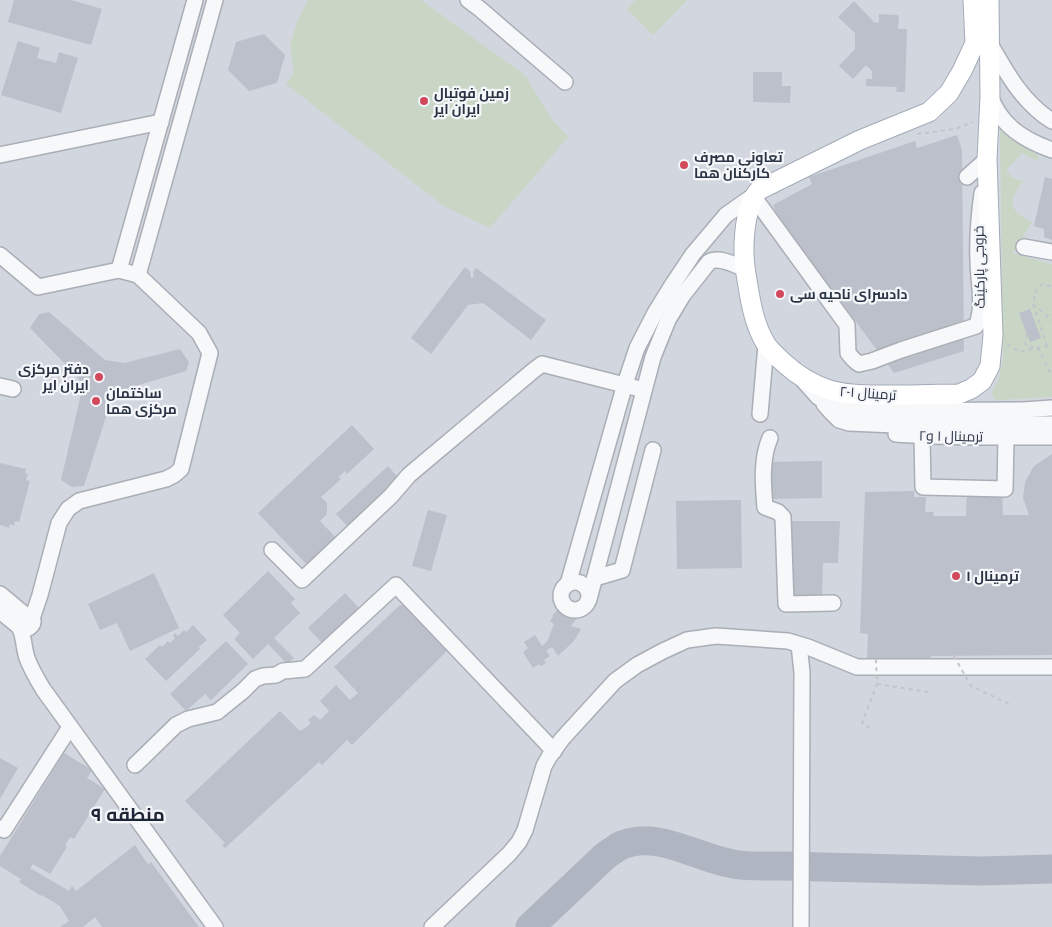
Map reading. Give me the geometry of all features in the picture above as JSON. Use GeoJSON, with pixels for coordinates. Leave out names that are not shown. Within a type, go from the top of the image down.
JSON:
{"type":"FeatureCollection","features":[{"type":"Feature","properties":{"kind":"main road"},"geometry":{"type":"LineString","coordinates":[[973,0],[982,43]]}},
{"type":"Feature","properties":{"kind":"main road"},"geometry":{"type":"LineString","coordinates":[[754,196],[759,190],[860,140],[928,112],[949,93],[982,43],[989,0]]}},
{"type":"Feature","properties":{"kind":"main road","name":"ترمینال ۱-۲"},"geometry":{"type":"LineString","coordinates":[[754,196],[745,230],[745,269],[757,326],[766,345],[778,358],[809,381],[829,390],[853,394],[959,394],[971,390],[982,381],[990,366],[992,335],[987,159],[990,97],[982,43]]}},
{"type":"Feature","properties":{"kind":"street"},"geometry":{"type":"LineString","coordinates":[[119,270],[195,0]]}},
{"type":"Feature","properties":{"kind":"street"},"geometry":{"type":"LineString","coordinates":[[138,275],[215,0]]}},
{"type":"Feature","properties":{"kind":"street"},"geometry":{"type":"LineString","coordinates":[[468,0],[565,82]]}},
{"type":"Feature","properties":{"kind":"street"},"geometry":{"type":"LineString","coordinates":[[982,43],[1025,99],[1040,114],[1052,121]]}},
{"type":"Feature","properties":{"kind":"street"},"geometry":{"type":"LineString","coordinates":[[990,97],[1000,116],[1017,132],[1052,150]]}},
{"type":"Feature","properties":{"kind":"street"},"geometry":{"type":"LineString","coordinates":[[0,155],[160,122]]}},
{"type":"Feature","properties":{"kind":"street"},"geometry":{"type":"LineString","coordinates":[[967,177],[987,159]]}},
{"type":"Feature","properties":{"kind":"street","name":"خروجی پارکینگ"},"geometry":{"type":"LineString","coordinates":[[754,196],[847,325],[848,353],[859,364],[976,326],[980,311],[978,218],[987,159]]}},
{"type":"Feature","properties":{"kind":"street"},"geometry":{"type":"LineString","coordinates":[[568,584],[637,348],[671,287],[693,254],[726,215],[754,196]]}},
{"type":"Feature","properties":{"kind":"street"},"geometry":{"type":"LineString","coordinates":[[1024,247],[1052,252]]}},
{"type":"Feature","properties":{"kind":"street"},"geometry":{"type":"LineString","coordinates":[[0,255],[38,287],[119,270],[138,275],[200,333],[210,353],[181,469],[166,479],[79,501],[68,509],[59,522],[40,595],[25,622]]}},
{"type":"Feature","properties":{"kind":"street"},"geometry":{"type":"LineString","coordinates":[[589,599],[587,589],[579,582],[568,584],[562,593],[563,603],[572,610],[583,608],[589,599],[653,357],[668,320],[683,295],[709,262],[714,259],[745,269]]}},
{"type":"Feature","properties":{"kind":"street"},"geometry":{"type":"LineString","coordinates":[[760,414],[766,345]]}},
{"type":"Feature","properties":{"kind":"street"},"geometry":{"type":"LineString","coordinates":[[272,550],[302,580],[391,496],[409,475],[542,364],[644,390]]}},
{"type":"Feature","properties":{"kind":"street","name":"ترمینال ۱ و۲"},"geometry":{"type":"LineString","coordinates":[[798,374],[840,420],[874,433],[922,436],[1052,437]]}},
{"type":"Feature","properties":{"kind":"street"},"geometry":{"type":"LineString","coordinates":[[818,397],[842,409],[864,411],[1024,410],[1052,408]]}},
{"type":"Feature","properties":{"kind":"street"},"geometry":{"type":"LineString","coordinates":[[852,423],[896,425],[1052,424]]}},
{"type":"Feature","properties":{"kind":"street"},"geometry":{"type":"LineString","coordinates":[[922,436],[923,487],[1006,489],[1006,437]]}},
{"type":"Feature","properties":{"kind":"street"},"geometry":{"type":"LineString","coordinates":[[770,438],[766,448],[763,485],[765,507],[778,512],[784,517],[786,604],[833,603]]}},
{"type":"Feature","properties":{"kind":"street"},"geometry":{"type":"LineString","coordinates":[[595,578],[622,570],[652,450]]}},
{"type":"Feature","properties":{"kind":"street"},"geometry":{"type":"LineString","coordinates":[[136,765],[176,725],[188,719],[217,712],[243,691],[254,679],[276,675],[283,671],[305,670],[396,585],[554,751]]}},
{"type":"Feature","properties":{"kind":"street"},"geometry":{"type":"LineString","coordinates":[[0,594],[25,622],[31,652],[32,669],[43,689],[215,927]]}},
{"type":"Feature","properties":{"kind":"street"},"geometry":{"type":"LineString","coordinates":[[0,611],[25,622]]}},
{"type":"Feature","properties":{"kind":"street"},"geometry":{"type":"LineString","coordinates":[[432,927],[519,842],[525,830],[544,766],[562,739],[615,681],[637,665],[686,640],[716,636],[788,641],[856,667],[1052,667]]}},
{"type":"Feature","properties":{"kind":"street"},"geometry":{"type":"LineString","coordinates":[[799,645],[802,672],[801,927]]}},
{"type":"Feature","properties":{"kind":"street"},"geometry":{"type":"LineString","coordinates":[[0,828],[4,830],[70,727]]}},
{"type":"Feature","properties":{"kind":"path"},"geometry":{"type":"LineString","coordinates":[[1047,346],[1033,304],[1037,288],[1043,284],[1052,287]]}},
{"type":"Feature","properties":{"kind":"path"},"geometry":{"type":"LineString","coordinates":[[1033,304],[1052,320]]}},
{"type":"Feature","properties":{"kind":"path"},"geometry":{"type":"LineString","coordinates":[[1027,334],[1025,342],[1027,347],[1038,348],[1052,376]]}},
{"type":"Feature","properties":{"kind":"path"},"geometry":{"type":"LineString","coordinates":[[992,335],[1020,352],[1052,345]]}},
{"type":"Feature","properties":{"kind":"path"},"geometry":{"type":"LineString","coordinates":[[954,656],[971,686],[1009,704]]}},
{"type":"Feature","properties":{"kind":"path"},"geometry":{"type":"LineString","coordinates":[[870,728],[862,723],[877,684],[876,660]]}},
{"type":"Feature","properties":{"kind":"path"},"geometry":{"type":"LineString","coordinates":[[877,684],[928,692]]}},
{"type":"Feature","properties":{"kind":"shaded area"},"geometry":{"type":"Polygon","coordinates":[[[0,0],[1052,0],[1052,927],[0,927],[0,0]]]}},
{"type":"Feature","properties":{"kind":"green space","name":"زمین فوتبال ایران ایر"},"geometry":{"type":"Polygon","coordinates":[[[308,0],[421,0],[526,76],[550,117],[568,137],[490,228],[444,206],[286,84],[294,72],[290,46],[297,22],[308,0]]]}},
{"type":"Feature","properties":{"kind":"green space"},"geometry":{"type":"Polygon","coordinates":[[[635,0],[687,0],[653,35],[627,9],[635,0]]]}},
{"type":"Feature","properties":{"kind":"green space"},"geometry":{"type":"Polygon","coordinates":[[[1000,131],[1038,155],[1039,161],[1022,153],[1007,169],[1011,176],[1024,181],[1014,194],[1013,206],[1015,210],[1032,222],[1013,253],[1052,264],[1052,397],[998,400],[994,399],[992,392],[999,379],[1003,358],[1000,131]]]}},
{"type":"Feature","properties":{"kind":"building"},"geometry":{"type":"Polygon","coordinates":[[[14,0],[71,0],[102,9],[91,45],[8,22],[14,0]]]}},
{"type":"Feature","properties":{"kind":"building"},"geometry":{"type":"Polygon","coordinates":[[[854,1],[873,22],[879,23],[879,14],[896,15],[899,16],[898,29],[907,29],[905,92],[896,92],[897,87],[866,86],[866,79],[872,79],[872,71],[866,65],[853,79],[839,66],[855,49],[855,33],[838,17],[854,1]]]}},
{"type":"Feature","properties":{"kind":"building"},"geometry":{"type":"Polygon","coordinates":[[[264,34],[285,55],[277,83],[249,91],[228,70],[236,42],[264,34]]]}},
{"type":"Feature","properties":{"kind":"building"},"geometry":{"type":"Polygon","coordinates":[[[18,41],[40,48],[37,58],[56,63],[59,52],[78,58],[61,113],[1,95],[18,41]]]}},
{"type":"Feature","properties":{"kind":"building"},"geometry":{"type":"Polygon","coordinates":[[[753,72],[782,72],[782,86],[791,86],[790,103],[753,102],[753,72]]]}},
{"type":"Feature","properties":{"kind":"building"},"geometry":{"type":"Polygon","coordinates":[[[957,135],[962,150],[964,351],[894,373],[778,217],[773,205],[812,184],[809,177],[915,141],[917,148],[957,135]]]}},
{"type":"Feature","properties":{"kind":"building"},"geometry":{"type":"Polygon","coordinates":[[[1045,177],[1052,179],[1052,240],[1044,237],[1044,229],[1034,226],[1045,177]]]}},
{"type":"Feature","properties":{"kind":"building"},"geometry":{"type":"Polygon","coordinates":[[[465,267],[470,271],[471,278],[474,277],[473,272],[476,268],[546,320],[531,340],[483,303],[468,305],[431,354],[411,338],[465,267]]]}},
{"type":"Feature","properties":{"kind":"building"},"geometry":{"type":"Polygon","coordinates":[[[1030,309],[1041,338],[1030,342],[1019,313],[1030,309]]]}},
{"type":"Feature","properties":{"kind":"building","name":"ساختمان مرکزی هما"},"geometry":{"type":"Polygon","coordinates":[[[49,312],[105,360],[124,363],[180,349],[189,362],[186,371],[125,389],[114,397],[110,404],[84,486],[72,487],[61,480],[81,394],[81,382],[30,328],[39,314],[49,312]]]}},
{"type":"Feature","properties":{"kind":"building"},"geometry":{"type":"Polygon","coordinates":[[[352,425],[374,449],[347,474],[345,471],[338,477],[341,479],[321,497],[327,503],[327,514],[320,521],[338,540],[309,567],[258,513],[352,425]]]}},
{"type":"Feature","properties":{"kind":"building","name":"ترمینال ۱"},"geometry":{"type":"Polygon","coordinates":[[[1052,454],[1052,655],[931,656],[929,661],[867,660],[868,634],[860,633],[865,492],[914,491],[914,497],[926,497],[925,512],[933,512],[934,516],[966,516],[967,490],[1002,492],[1003,515],[1029,515],[1023,498],[1025,482],[1034,466],[1052,454]]]}},
{"type":"Feature","properties":{"kind":"building"},"geometry":{"type":"Polygon","coordinates":[[[822,461],[822,498],[767,499],[767,462],[822,461]]]}},
{"type":"Feature","properties":{"kind":"building"},"geometry":{"type":"Polygon","coordinates":[[[0,463],[26,469],[25,473],[28,474],[26,480],[30,481],[19,522],[15,521],[14,526],[10,524],[9,528],[0,525],[0,463]]]}},
{"type":"Feature","properties":{"kind":"building"},"geometry":{"type":"Polygon","coordinates":[[[388,466],[401,481],[350,529],[336,514],[388,466]]]}},
{"type":"Feature","properties":{"kind":"building"},"geometry":{"type":"Polygon","coordinates":[[[741,500],[742,568],[677,569],[676,501],[741,500]]]}},
{"type":"Feature","properties":{"kind":"building"},"geometry":{"type":"Polygon","coordinates":[[[428,510],[447,515],[431,571],[412,566],[428,510]]]}},
{"type":"Feature","properties":{"kind":"building"},"geometry":{"type":"Polygon","coordinates":[[[792,521],[840,521],[838,563],[823,563],[822,596],[791,595],[792,521]]]}},
{"type":"Feature","properties":{"kind":"building"},"geometry":{"type":"Polygon","coordinates":[[[268,571],[295,599],[291,603],[300,613],[274,638],[294,658],[287,664],[268,644],[253,659],[234,639],[240,633],[223,615],[268,571]]]}},
{"type":"Feature","properties":{"kind":"building"},"geometry":{"type":"Polygon","coordinates":[[[154,573],[179,628],[130,651],[117,623],[100,630],[88,604],[154,573]]]}},
{"type":"Feature","properties":{"kind":"building"},"geometry":{"type":"Polygon","coordinates":[[[345,593],[360,609],[323,644],[308,628],[345,593]]]}},
{"type":"Feature","properties":{"kind":"building"},"geometry":{"type":"Polygon","coordinates":[[[400,605],[404,605],[448,650],[352,745],[347,740],[322,765],[319,762],[225,848],[222,845],[225,843],[185,801],[280,711],[300,731],[311,723],[308,720],[314,715],[320,720],[329,711],[320,701],[336,685],[350,700],[358,693],[334,667],[400,605]]]}},
{"type":"Feature","properties":{"kind":"building"},"geometry":{"type":"Polygon","coordinates":[[[558,609],[564,615],[567,611],[581,613],[571,626],[581,629],[574,641],[558,656],[552,647],[546,651],[550,656],[544,660],[546,663],[541,666],[539,664],[533,668],[523,652],[528,648],[524,642],[535,635],[542,646],[547,642],[554,624],[550,621],[558,609]]]}},
{"type":"Feature","properties":{"kind":"building"},"geometry":{"type":"Polygon","coordinates":[[[193,625],[207,640],[166,681],[145,659],[160,645],[162,647],[168,641],[170,643],[175,638],[173,636],[175,633],[178,636],[184,630],[186,632],[193,625]]]}},
{"type":"Feature","properties":{"kind":"building"},"geometry":{"type":"Polygon","coordinates":[[[226,641],[248,664],[211,700],[205,694],[186,711],[170,694],[226,641]]]}},
{"type":"Feature","properties":{"kind":"building"},"geometry":{"type":"Polygon","coordinates":[[[64,753],[92,770],[87,778],[105,789],[74,839],[70,837],[65,845],[67,847],[50,874],[33,864],[30,868],[69,891],[72,886],[76,891],[135,845],[148,865],[151,862],[199,927],[102,927],[95,917],[83,927],[60,927],[69,921],[60,906],[19,882],[21,879],[0,866],[0,856],[64,753]]]}},
{"type":"Feature","properties":{"kind":"building"},"geometry":{"type":"Polygon","coordinates":[[[0,758],[18,768],[0,799],[0,758]]]}},
{"type":"Feature","properties":{"kind":"taxiway"},"geometry":{"type":"LineString","coordinates":[[530,927],[605,856],[618,847],[632,842],[661,842],[719,861],[746,866],[981,871],[1052,869]]}},
{"type":"Feature","properties":{"kind":"place","name":"زمین فوتبال ایران ایر"},"geometry":{"type":"Point","coordinates":[424,101]}},
{"type":"Feature","properties":{"kind":"place","name":"تعاونی مصرف کارکنان هما"},"geometry":{"type":"Point","coordinates":[684,165]}},
{"type":"Feature","properties":{"kind":"place","name":"دادسرای ناحیه سی"},"geometry":{"type":"Point","coordinates":[780,294]}},
{"type":"Feature","properties":{"kind":"place","name":"دفتر مرکزی ایران ایر"},"geometry":{"type":"Point","coordinates":[99,377]}},
{"type":"Feature","properties":{"kind":"place","name":"ساختمان مرکزی هما"},"geometry":{"type":"Point","coordinates":[96,401]}},
{"type":"Feature","properties":{"kind":"place","name":"ترمینال ۱"},"geometry":{"type":"Point","coordinates":[956,576]}},
{"type":"Feature","properties":{"kind":"district","name":"منطقه ۹"},"geometry":{"type":"Point","coordinates":[128,814]}}]}
